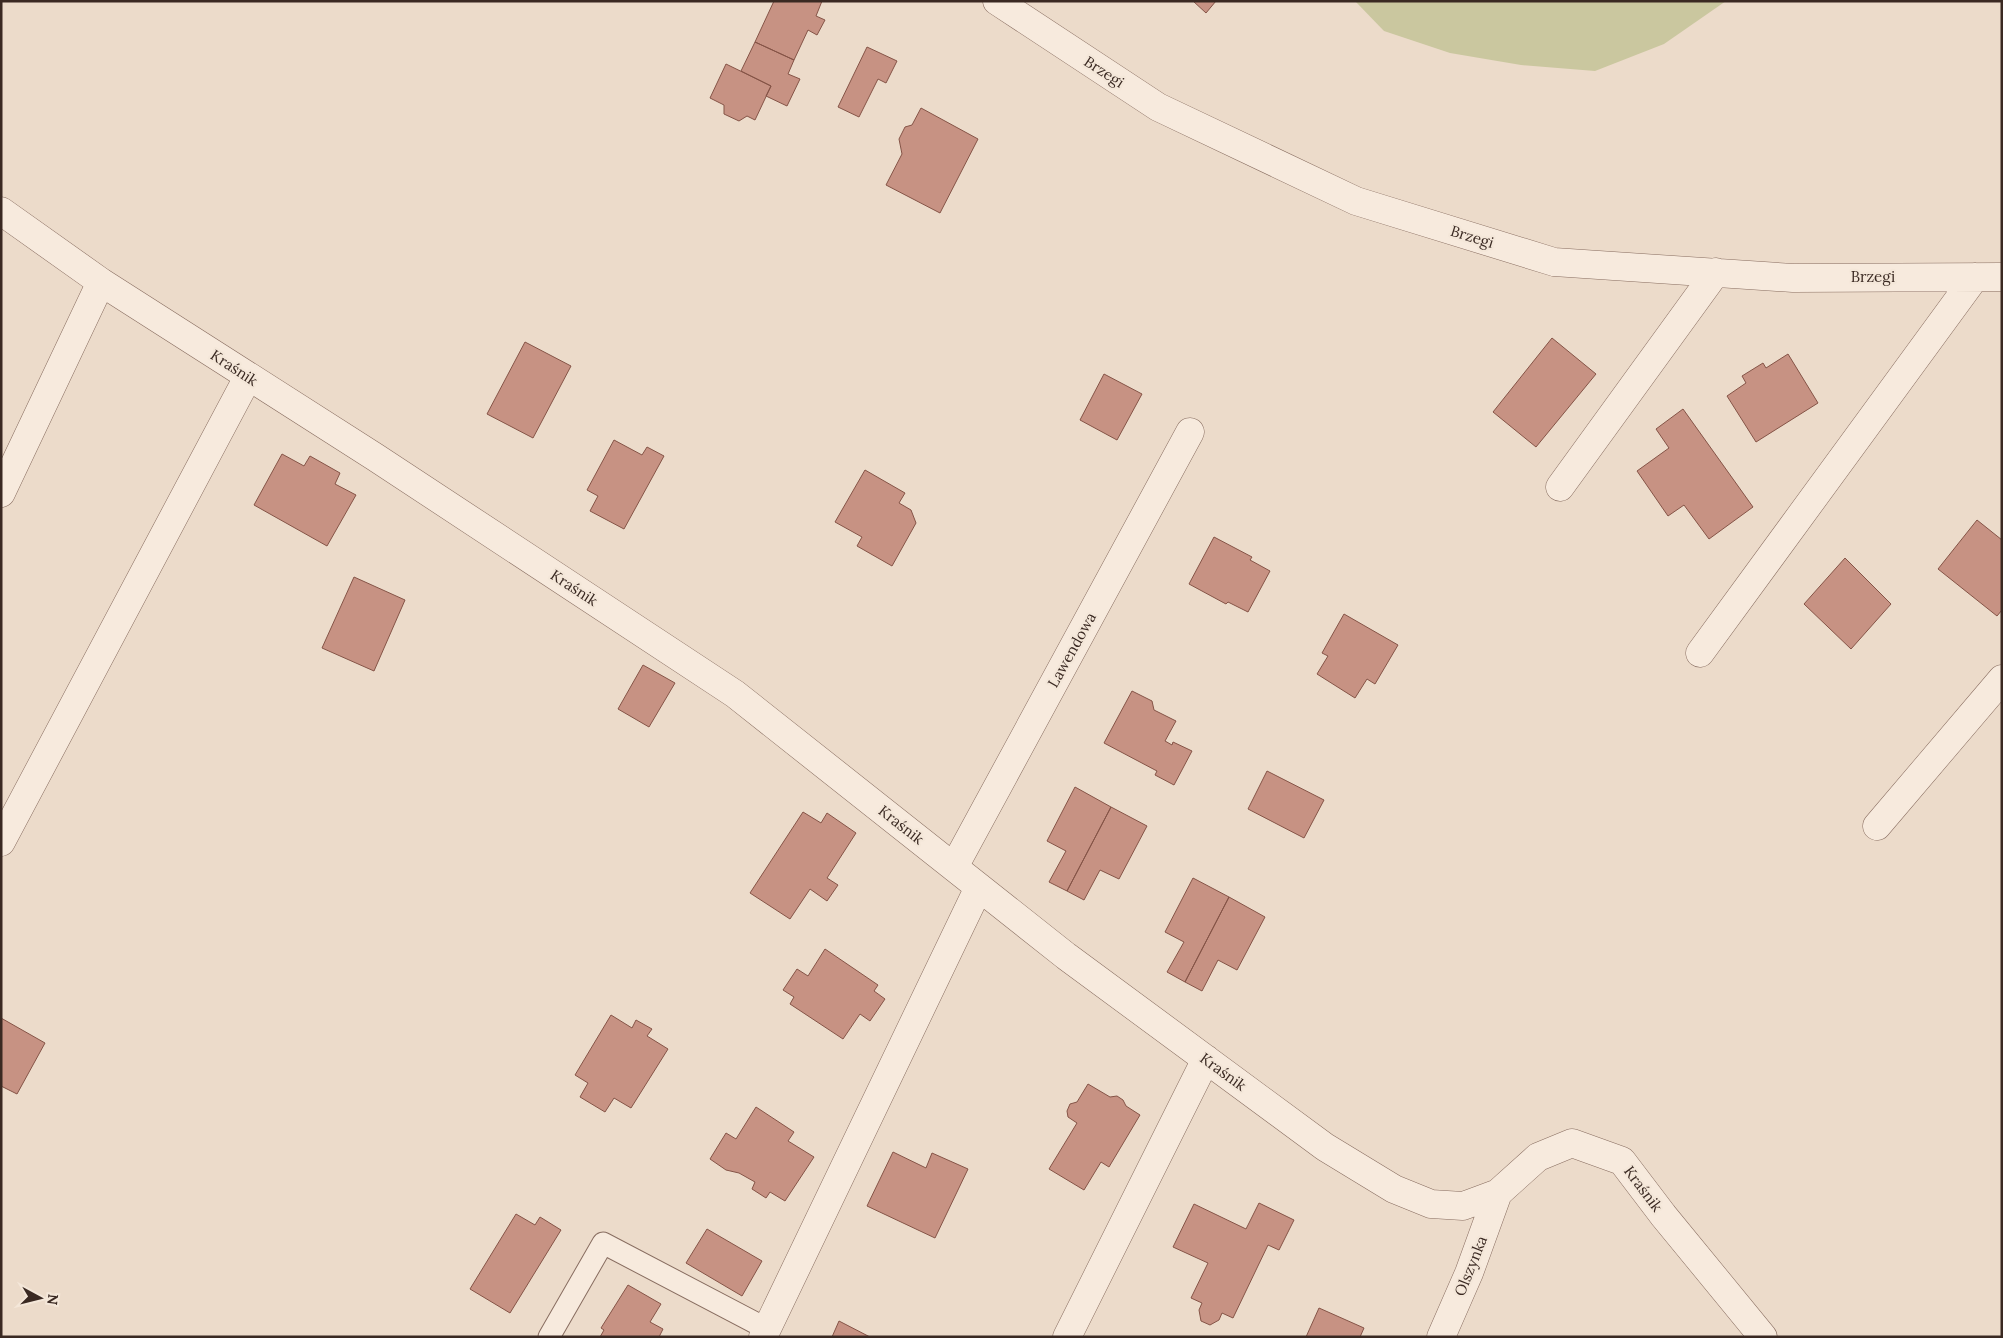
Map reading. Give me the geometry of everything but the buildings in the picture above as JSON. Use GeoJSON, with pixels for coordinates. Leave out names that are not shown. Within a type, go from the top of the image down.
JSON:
{"type":"FeatureCollection","features":[{"type":"Feature","properties":{"kind":"street","name":"Brzegi"},"geometry":{"type":"LineString","coordinates":[[996,1],[1158,107],[1356,201],[1554,262],[1793,278],[2002,277]]}},
{"type":"Feature","properties":{"kind":"street","name":"Kraśnik"},"geometry":{"type":"LineString","coordinates":[[1,211],[101,282],[375,457],[735,694],[1066,956],[1325,1147],[1394,1189],[1432,1204],[1463,1206],[1498,1194],[1538,1158],[1572,1143],[1622,1161],[1663,1215],[1763,1337]]}},
{"type":"Feature","properties":{"kind":"street"},"geometry":{"type":"LineString","coordinates":[[1560,487],[1716,272]]}},
{"type":"Feature","properties":{"kind":"street"},"geometry":{"type":"LineString","coordinates":[[1700,653],[1975,277]]}},
{"type":"Feature","properties":{"kind":"street"},"geometry":{"type":"LineString","coordinates":[[1,493],[101,282]]}},
{"type":"Feature","properties":{"kind":"street"},"geometry":{"type":"LineString","coordinates":[[1,842],[248,377]]}},
{"type":"Feature","properties":{"kind":"street","name":"Lawendowa"},"geometry":{"type":"LineString","coordinates":[[954,867],[1190,432]]}},
{"type":"Feature","properties":{"kind":"street"},"geometry":{"type":"LineString","coordinates":[[1877,826],[2002,679]]}},
{"type":"Feature","properties":{"kind":"street"},"geometry":{"type":"LineString","coordinates":[[765,1333],[979,887]]}},
{"type":"Feature","properties":{"kind":"street"},"geometry":{"type":"LineString","coordinates":[[1067,1337],[1206,1059]]}},
{"type":"Feature","properties":{"kind":"street","name":"Olszynka"},"geometry":{"type":"LineString","coordinates":[[1441,1337],[1469,1273],[1498,1194]]}},
{"type":"Feature","properties":{"kind":"lane"},"geometry":{"type":"LineString","coordinates":[[549,1337],[603,1243],[765,1333]]}},
{"type":"Feature","properties":{"kind":"shaded area"},"geometry":{"type":"Polygon","coordinates":[[[1355,1],[1726,1],[1664,44],[1595,71],[1521,65],[1450,53],[1384,31],[1355,1]]]}}]}
